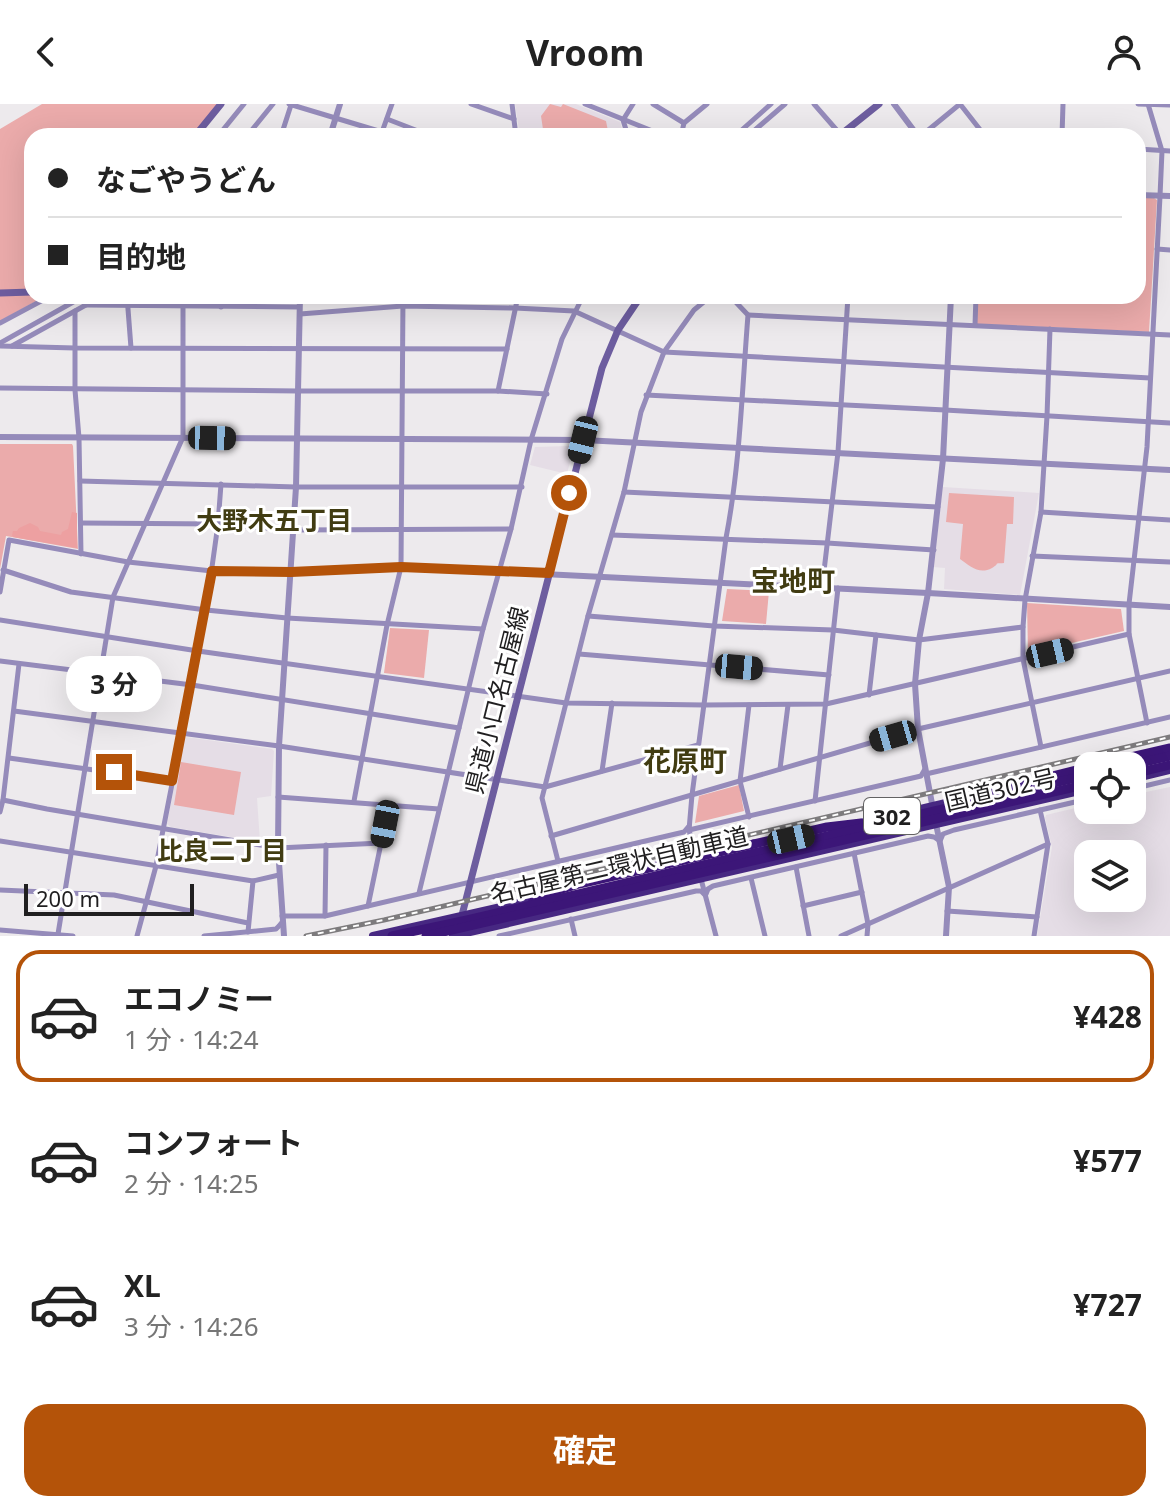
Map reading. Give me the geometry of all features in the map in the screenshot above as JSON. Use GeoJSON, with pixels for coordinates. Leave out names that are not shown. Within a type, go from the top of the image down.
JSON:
{"type":"FeatureCollection","features":[{"type":"Feature","properties":{"kind":"highway"},"geometry":{"type":"LineString","coordinates":[[1146,757],[1170,752]]}},
{"type":"Feature","properties":{"kind":"highway"},"geometry":{"type":"LineString","coordinates":[[1146,760],[1170,752]]}},
{"type":"Feature","properties":{"kind":"highway"},"geometry":{"type":"LineString","coordinates":[[1146,757],[1170,752]]}},
{"type":"Feature","properties":{"kind":"highway"},"geometry":{"type":"LineString","coordinates":[[1146,774],[1170,767]]}},
{"type":"Feature","properties":{"kind":"highway"},"geometry":{"type":"LineString","coordinates":[[1033,783],[1074,773]]}},
{"type":"Feature","properties":{"kind":"highway","name":"名古屋第二環状自動車道"},"geometry":{"type":"LineString","coordinates":[[392,936],[1074,774]]}},
{"type":"Feature","properties":{"kind":"highway","name":"国道302号"},"geometry":{"type":"LineString","coordinates":[[373,936],[1033,783]]}},
{"type":"Feature","properties":{"kind":"highway","name":"名古屋第二環状自動車道"},"geometry":{"type":"LineString","coordinates":[[426,936],[1074,789]]}},
{"type":"Feature","properties":{"kind":"highway","name":"国道302号"},"geometry":{"type":"LineString","coordinates":[[455,936],[1074,790]]}},
{"type":"Feature","properties":{"kind":"highway"},"geometry":{"type":"LineString","coordinates":[[486,916],[525,900],[579,884],[827,827],[861,823]]}},
{"type":"Feature","properties":{"kind":"main road"},"geometry":{"type":"LineString","coordinates":[[202,128],[221,104]]}},
{"type":"Feature","properties":{"kind":"main road"},"geometry":{"type":"LineString","coordinates":[[849,128],[879,104]]}},
{"type":"Feature","properties":{"kind":"main road"},"geometry":{"type":"LineString","coordinates":[[0,293],[24,292]]}},
{"type":"Feature","properties":{"kind":"main road","name":"県道小口名古屋線"},"geometry":{"type":"LineString","coordinates":[[455,936],[602,368],[618,330],[636,304]]}},
{"type":"Feature","properties":{"kind":"street"},"geometry":{"type":"LineString","coordinates":[[224,128],[244,104]]}},
{"type":"Feature","properties":{"kind":"street"},"geometry":{"type":"LineString","coordinates":[[254,128],[273,104]]}},
{"type":"Feature","properties":{"kind":"street"},"geometry":{"type":"LineString","coordinates":[[283,128],[290,104],[364,128]]}},
{"type":"Feature","properties":{"kind":"street"},"geometry":{"type":"LineString","coordinates":[[332,128],[340,104]]}},
{"type":"Feature","properties":{"kind":"street"},"geometry":{"type":"LineString","coordinates":[[384,128],[392,104]]}},
{"type":"Feature","properties":{"kind":"street"},"geometry":{"type":"LineString","coordinates":[[471,104],[514,119]]}},
{"type":"Feature","properties":{"kind":"street"},"geometry":{"type":"LineString","coordinates":[[512,104],[515,128]]}},
{"type":"Feature","properties":{"kind":"street"},"geometry":{"type":"LineString","coordinates":[[585,104],[643,128]]}},
{"type":"Feature","properties":{"kind":"street"},"geometry":{"type":"LineString","coordinates":[[626,128],[623,120],[633,104]]}},
{"type":"Feature","properties":{"kind":"street"},"geometry":{"type":"LineString","coordinates":[[653,104],[684,123]]}},
{"type":"Feature","properties":{"kind":"street"},"geometry":{"type":"LineString","coordinates":[[683,128],[684,123],[707,104]]}},
{"type":"Feature","properties":{"kind":"street"},"geometry":{"type":"LineString","coordinates":[[744,128],[771,104]]}},
{"type":"Feature","properties":{"kind":"street"},"geometry":{"type":"LineString","coordinates":[[757,128],[785,104]]}},
{"type":"Feature","properties":{"kind":"street"},"geometry":{"type":"LineString","coordinates":[[814,104],[834,128]]}},
{"type":"Feature","properties":{"kind":"street"},"geometry":{"type":"LineString","coordinates":[[894,104],[914,128]]}},
{"type":"Feature","properties":{"kind":"street"},"geometry":{"type":"LineString","coordinates":[[930,128],[960,104],[979,128]]}},
{"type":"Feature","properties":{"kind":"street"},"geometry":{"type":"LineString","coordinates":[[1062,128],[1063,104]]}},
{"type":"Feature","properties":{"kind":"street"},"geometry":{"type":"LineString","coordinates":[[1138,104],[1170,105]]}},
{"type":"Feature","properties":{"kind":"street"},"geometry":{"type":"LineString","coordinates":[[1147,723],[1129,634],[1129,604],[1145,468],[1162,151],[1148,104]]}},
{"type":"Feature","properties":{"kind":"street"},"geometry":{"type":"LineString","coordinates":[[387,119],[410,128]]}},
{"type":"Feature","properties":{"kind":"street"},"geometry":{"type":"LineString","coordinates":[[1146,150],[1170,151]]}},
{"type":"Feature","properties":{"kind":"street"},"geometry":{"type":"LineString","coordinates":[[1146,195],[1170,196]]}},
{"type":"Feature","properties":{"kind":"street"},"geometry":{"type":"LineString","coordinates":[[1157,249],[1170,250]]}},
{"type":"Feature","properties":{"kind":"street"},"geometry":{"type":"LineString","coordinates":[[0,323],[36,304]]}},
{"type":"Feature","properties":{"kind":"street"},"geometry":{"type":"LineString","coordinates":[[0,344],[70,304]]}},
{"type":"Feature","properties":{"kind":"street"},"geometry":{"type":"LineString","coordinates":[[284,936],[278,848],[279,746],[296,487],[300,304]]}},
{"type":"Feature","properties":{"kind":"street"},"geometry":{"type":"LineString","coordinates":[[498,391],[516,304]]}},
{"type":"Feature","properties":{"kind":"street"},"geometry":{"type":"LineString","coordinates":[[419,893],[483,629],[501,572],[531,440],[562,339],[578,304]]}},
{"type":"Feature","properties":{"kind":"street"},"geometry":{"type":"LineString","coordinates":[[558,861],[542,798],[588,616],[624,492],[646,395],[664,352],[701,304]]}},
{"type":"Feature","properties":{"kind":"street"},"geometry":{"type":"LineString","coordinates":[[738,304],[748,315],[1170,335]]}},
{"type":"Feature","properties":{"kind":"street"},"geometry":{"type":"LineString","coordinates":[[822,588],[838,452],[848,304]]}},
{"type":"Feature","properties":{"kind":"street"},"geometry":{"type":"LineString","coordinates":[[946,936],[949,887],[918,729],[915,684],[943,459],[950,304]]}},
{"type":"Feature","properties":{"kind":"street"},"geometry":{"type":"LineString","coordinates":[[975,325],[976,304]]}},
{"type":"Feature","properties":{"kind":"street"},"geometry":{"type":"LineString","coordinates":[[12,346],[86,305],[300,311],[403,306],[515,308],[574,311],[664,352],[1150,378]]}},
{"type":"Feature","properties":{"kind":"street"},"geometry":{"type":"LineString","coordinates":[[128,306],[131,348]]}},
{"type":"Feature","properties":{"kind":"street"},"geometry":{"type":"LineString","coordinates":[[354,801],[401,567],[403,306]]}},
{"type":"Feature","properties":{"kind":"street"},"geometry":{"type":"LineString","coordinates":[[58,934],[113,597],[183,437],[183,307]]}},
{"type":"Feature","properties":{"kind":"street"},"geometry":{"type":"LineString","coordinates":[[75,311],[81,554]]}},
{"type":"Feature","properties":{"kind":"street"},"geometry":{"type":"LineString","coordinates":[[716,936],[689,828],[740,449],[748,315]]}},
{"type":"Feature","properties":{"kind":"street"},"geometry":{"type":"LineString","coordinates":[[1041,747],[1023,659],[1023,627],[1041,512],[1050,329]]}},
{"type":"Feature","properties":{"kind":"street"},"geometry":{"type":"LineString","coordinates":[[0,344],[75,348],[507,349]]}},
{"type":"Feature","properties":{"kind":"street"},"geometry":{"type":"LineString","coordinates":[[0,388],[498,391],[547,394]]}},
{"type":"Feature","properties":{"kind":"street"},"geometry":{"type":"LineString","coordinates":[[646,395],[1170,423]]}},
{"type":"Feature","properties":{"kind":"street"},"geometry":{"type":"LineString","coordinates":[[0,437],[583,440],[1170,470]]}},
{"type":"Feature","properties":{"kind":"street"},"geometry":{"type":"LineString","coordinates":[[80,481],[296,487],[522,487]]}},
{"type":"Feature","properties":{"kind":"street"},"geometry":{"type":"LineString","coordinates":[[137,936],[156,866],[206,610],[221,484]]}},
{"type":"Feature","properties":{"kind":"street"},"geometry":{"type":"LineString","coordinates":[[624,492],[938,507]]}},
{"type":"Feature","properties":{"kind":"street"},"geometry":{"type":"LineString","coordinates":[[1041,512],[1170,520]]}},
{"type":"Feature","properties":{"kind":"street"},"geometry":{"type":"LineString","coordinates":[[81,523],[218,524],[293,530],[511,529]]}},
{"type":"Feature","properties":{"kind":"street"},"geometry":{"type":"LineString","coordinates":[[612,535],[934,550]]}},
{"type":"Feature","properties":{"kind":"street"},"geometry":{"type":"LineString","coordinates":[[0,592],[9,540],[128,562],[212,571],[291,572],[401,567],[1170,607]]}},
{"type":"Feature","properties":{"kind":"street"},"geometry":{"type":"LineString","coordinates":[[1032,556],[1170,562]]}},
{"type":"Feature","properties":{"kind":"street"},"geometry":{"type":"LineString","coordinates":[[3,570],[71,592],[206,610],[387,625],[483,629]]}},
{"type":"Feature","properties":{"kind":"street"},"geometry":{"type":"LineString","coordinates":[[815,801],[838,588]]}},
{"type":"Feature","properties":{"kind":"street"},"geometry":{"type":"LineString","coordinates":[[588,616],[714,626],[833,630],[919,640],[1023,627]]}},
{"type":"Feature","properties":{"kind":"street"},"geometry":{"type":"LineString","coordinates":[[0,620],[566,703],[704,705],[826,704],[1129,634]]}},
{"type":"Feature","properties":{"kind":"street"},"geometry":{"type":"LineString","coordinates":[[869,695],[876,635]]}},
{"type":"Feature","properties":{"kind":"street"},"geometry":{"type":"LineString","coordinates":[[579,654],[829,675]]}},
{"type":"Feature","properties":{"kind":"street"},"geometry":{"type":"LineString","coordinates":[[0,661],[192,685],[459,728]]}},
{"type":"Feature","properties":{"kind":"street"},"geometry":{"type":"LineString","coordinates":[[0,812],[19,664]]}},
{"type":"Feature","properties":{"kind":"street"},"geometry":{"type":"LineString","coordinates":[[551,836],[918,729],[1170,671]]}},
{"type":"Feature","properties":{"kind":"street"},"geometry":{"type":"LineString","coordinates":[[602,771],[612,703]]}},
{"type":"Feature","properties":{"kind":"street"},"geometry":{"type":"LineString","coordinates":[[749,705],[740,781],[749,817]]}},
{"type":"Feature","properties":{"kind":"street"},"geometry":{"type":"LineString","coordinates":[[780,769],[788,705]]}},
{"type":"Feature","properties":{"kind":"street"},"geometry":{"type":"LineString","coordinates":[[14,711],[182,732],[545,787],[698,745]]}},
{"type":"Feature","properties":{"kind":"street"},"geometry":{"type":"LineString","coordinates":[[283,918],[325,916],[1170,717]]}},
{"type":"Feature","properties":{"kind":"street"},"geometry":{"type":"LineString","coordinates":[[9,758],[172,781]]}},
{"type":"Feature","properties":{"kind":"street"},"geometry":{"type":"LineString","coordinates":[[1146,786],[1170,780]]}},
{"type":"Feature","properties":{"kind":"street"},"geometry":{"type":"LineString","coordinates":[[278,797],[439,809]]}},
{"type":"Feature","properties":{"kind":"street"},"geometry":{"type":"LineString","coordinates":[[3,800],[278,848],[381,843]]}},
{"type":"Feature","properties":{"kind":"street"},"geometry":{"type":"LineString","coordinates":[[940,841],[946,832],[1074,802]]}},
{"type":"Feature","properties":{"kind":"street"},"geometry":{"type":"LineString","coordinates":[[368,906],[389,805]]}},
{"type":"Feature","properties":{"kind":"street"},"geometry":{"type":"LineString","coordinates":[[1034,936],[1048,844],[1040,810]]}},
{"type":"Feature","properties":{"kind":"street"},"geometry":{"type":"LineString","coordinates":[[983,813],[998,820]]}},
{"type":"Feature","properties":{"kind":"street"},"geometry":{"type":"LineString","coordinates":[[896,844],[904,832]]}},
{"type":"Feature","properties":{"kind":"street"},"geometry":{"type":"LineString","coordinates":[[706,895],[713,886],[854,853],[928,836],[940,841]]}},
{"type":"Feature","properties":{"kind":"street"},"geometry":{"type":"LineString","coordinates":[[0,841],[253,881],[279,875]]}},
{"type":"Feature","properties":{"kind":"street"},"geometry":{"type":"LineString","coordinates":[[841,936],[1048,844]]}},
{"type":"Feature","properties":{"kind":"street"},"geometry":{"type":"LineString","coordinates":[[325,916],[326,845]]}},
{"type":"Feature","properties":{"kind":"street"},"geometry":{"type":"LineString","coordinates":[[854,853],[868,924],[867,936]]}},
{"type":"Feature","properties":{"kind":"street"},"geometry":{"type":"LineString","coordinates":[[766,863],[784,870]]}},
{"type":"Feature","properties":{"kind":"street"},"geometry":{"type":"LineString","coordinates":[[796,867],[809,936]]}},
{"type":"Feature","properties":{"kind":"street"},"geometry":{"type":"LineString","coordinates":[[751,878],[765,936]]}},
{"type":"Feature","properties":{"kind":"street"},"geometry":{"type":"LineString","coordinates":[[248,932],[253,881]]}},
{"type":"Feature","properties":{"kind":"street"},"geometry":{"type":"LineString","coordinates":[[660,899],[671,885]]}},
{"type":"Feature","properties":{"kind":"street"},"geometry":{"type":"LineString","coordinates":[[0,890],[114,895],[248,923]]}},
{"type":"Feature","properties":{"kind":"street"},"geometry":{"type":"LineString","coordinates":[[499,936],[698,890],[706,895]]}},
{"type":"Feature","properties":{"kind":"street"},"geometry":{"type":"LineString","coordinates":[[803,906],[862,892]]}},
{"type":"Feature","properties":{"kind":"street"},"geometry":{"type":"LineString","coordinates":[[947,911],[1037,917]]}},
{"type":"Feature","properties":{"kind":"street"},"geometry":{"type":"LineString","coordinates":[[204,936],[276,929],[283,918]]}},
{"type":"Feature","properties":{"kind":"street"},"geometry":{"type":"LineString","coordinates":[[571,919],[575,936]]}},
{"type":"Feature","properties":{"kind":"street"},"geometry":{"type":"LineString","coordinates":[[0,930],[73,936]]}},
{"type":"Feature","properties":{"kind":"shaded area"},"geometry":{"type":"Polygon","coordinates":[[[42,104],[220,104],[199,128],[24,128],[24,304],[31,304],[0,321],[0,129],[42,104]]]}},
{"type":"Feature","properties":{"kind":"shaded area"},"geometry":{"type":"Polygon","coordinates":[[[515,104],[576,104],[620,122],[622,128],[519,128],[515,104]]]}},
{"type":"Feature","properties":{"kind":"shaded area"},"geometry":{"type":"Polygon","coordinates":[[[550,104],[561,107],[563,104],[606,121],[607,128],[543,128],[541,116],[550,104]]]}},
{"type":"Feature","properties":{"kind":"shaded area"},"geometry":{"type":"Polygon","coordinates":[[[1146,198],[1157,200],[1149,332],[976,324],[977,304],[1146,304],[1146,198]]]}},
{"type":"Feature","properties":{"kind":"shaded area"},"geometry":{"type":"Polygon","coordinates":[[[0,444],[72,444],[78,549],[6,536],[0,569],[0,444]]]}},
{"type":"Feature","properties":{"kind":"shaded area"},"geometry":{"type":"Polygon","coordinates":[[[569,446],[573,450],[567,474],[530,465],[535,447],[569,446]]]}},
{"type":"Feature","properties":{"kind":"shaded area"},"geometry":{"type":"Polygon","coordinates":[[[943,487],[1039,493],[1020,595],[944,589],[945,568],[933,567],[943,487]]]}},
{"type":"Feature","properties":{"kind":"shaded area"},"geometry":{"type":"Polygon","coordinates":[[[949,493],[1014,497],[1013,524],[1007,524],[1004,563],[997,563],[983,571],[960,559],[963,524],[946,522],[949,493]]]}},
{"type":"Feature","properties":{"kind":"shaded area"},"geometry":{"type":"Polygon","coordinates":[[[72,512],[77,513],[77,548],[12,535],[13,531],[30,523],[40,531],[61,535],[68,529],[72,512]]]}},
{"type":"Feature","properties":{"kind":"shaded area"},"geometry":{"type":"Polygon","coordinates":[[[727,589],[769,591],[766,624],[722,621],[727,589]]]}},
{"type":"Feature","properties":{"kind":"shaded area"},"geometry":{"type":"Polygon","coordinates":[[[1027,603],[1121,609],[1124,631],[1028,653],[1027,603]]]}},
{"type":"Feature","properties":{"kind":"shaded area"},"geometry":{"type":"Polygon","coordinates":[[[390,628],[429,630],[424,678],[384,673],[390,628]]]}},
{"type":"Feature","properties":{"kind":"shaded area"},"geometry":{"type":"Polygon","coordinates":[[[183,739],[274,751],[271,796],[257,798],[260,842],[167,824],[183,739]]]}},
{"type":"Feature","properties":{"kind":"shaded area"},"geometry":{"type":"Polygon","coordinates":[[[181,762],[241,772],[234,815],[174,805],[181,762]]]}},
{"type":"Feature","properties":{"kind":"shaded area"},"geometry":{"type":"Polygon","coordinates":[[[739,785],[744,811],[695,823],[699,796],[739,785]]]}},
{"type":"Feature","properties":{"kind":"shaded area"},"geometry":{"type":"Polygon","coordinates":[[[1170,787],[1170,936],[1037,936],[1052,847],[1046,815],[1074,808],[1074,824],[1146,824],[1146,792],[1170,787]]]}},
{"type":"Feature","properties":{"kind":"railway"},"geometry":{"type":"LineString","coordinates":[[306,936],[1170,737]]}},
{"type":"Feature","properties":{"kind":"district","name":"大野木五丁目"},"geometry":{"type":"Point","coordinates":[274,520]}},
{"type":"Feature","properties":{"kind":"district","name":"宝地町"},"geometry":{"type":"Point","coordinates":[793,580]}},
{"type":"Feature","properties":{"kind":"district","name":"花原町"},"geometry":{"type":"Point","coordinates":[685,760]}},
{"type":"Feature","properties":{"kind":"district","name":"比良二丁目"},"geometry":{"type":"Point","coordinates":[222,850]}},
{"type":"Feature","properties":{"kind":"route"},"geometry":{"type":"LineString","coordinates":[[114,772],[172,781],[212,571],[291,572],[401,567],[549,573],[569,493]]}}]}
